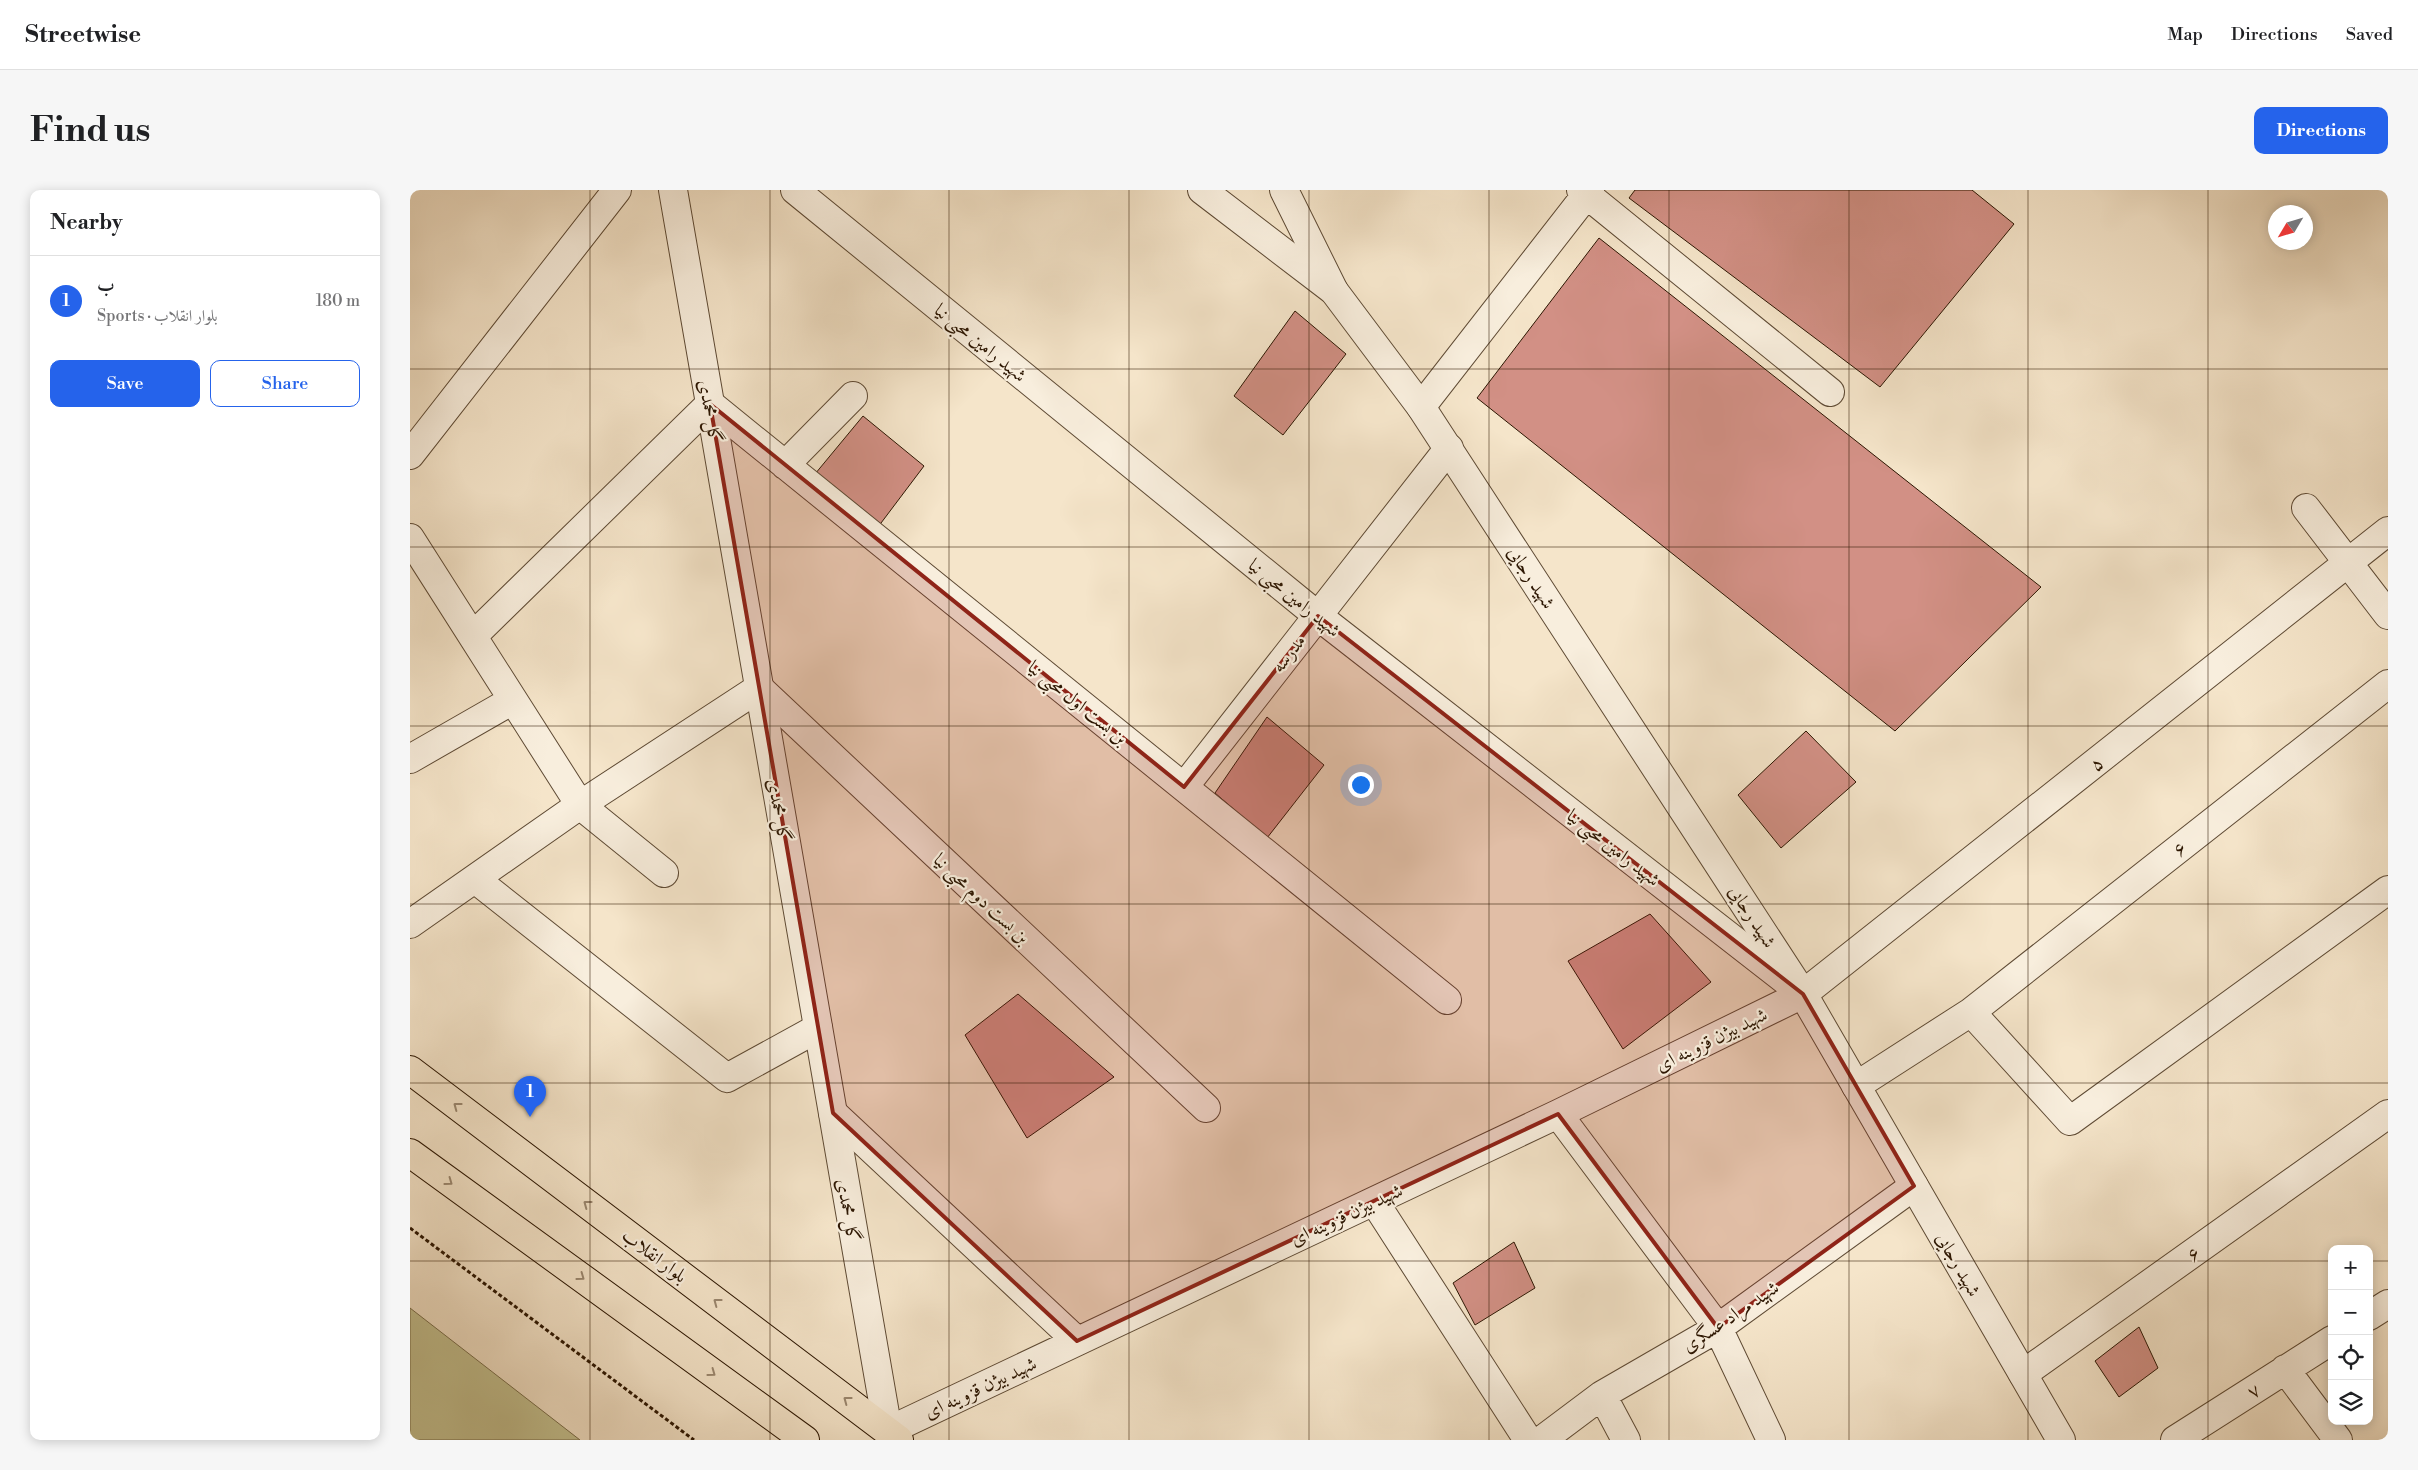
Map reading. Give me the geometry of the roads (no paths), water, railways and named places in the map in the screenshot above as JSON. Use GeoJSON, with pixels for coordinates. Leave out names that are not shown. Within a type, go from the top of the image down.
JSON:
{"type":"FeatureCollection","features":[{"type":"Feature","properties":{"kind":"main road","name":"بلوار انقلاب"},"geometry":{"type":"LineString","coordinates":[[410,1070],[894,1436]]}},
{"type":"Feature","properties":{"kind":"main road"},"geometry":{"type":"LineString","coordinates":[[410,1153],[805,1440]]}},
{"type":"Feature","properties":{"kind":"street"},"geometry":{"type":"LineString","coordinates":[[410,455],[617,190]]}},
{"type":"Feature","properties":{"kind":"street","name":"گل محمدی"},"geometry":{"type":"LineString","coordinates":[[673,190],[833,1113],[894,1436]]}},
{"type":"Feature","properties":{"kind":"street","name":"شهید رامین محبی نیا"},"geometry":{"type":"LineString","coordinates":[[795,190],[1318,616],[1803,994]]}},
{"type":"Feature","properties":{"kind":"street"},"geometry":{"type":"LineString","coordinates":[[1202,190],[1334,291]]}},
{"type":"Feature","properties":{"kind":"street"},"geometry":{"type":"LineString","coordinates":[[1284,190],[1334,291]]}},
{"type":"Feature","properties":{"kind":"street"},"geometry":{"type":"LineString","coordinates":[[1421,406],[1586,191],[1830,392]]}},
{"type":"Feature","properties":{"kind":"street","name":"شهید رجایی"},"geometry":{"type":"LineString","coordinates":[[1334,291],[1421,406],[1803,994],[2023,1374],[2055,1438]]}},
{"type":"Feature","properties":{"kind":"street"},"geometry":{"type":"LineString","coordinates":[[785,465],[853,396]]}},
{"type":"Feature","properties":{"kind":"street"},"geometry":{"type":"LineString","coordinates":[[473,636],[710,404]]}},
{"type":"Feature","properties":{"kind":"street","name":"بن بست اول محبی نیا"},"geometry":{"type":"LineString","coordinates":[[710,404],[1447,1000]]}},
{"type":"Feature","properties":{"kind":"street","name":"مدرسه"},"geometry":{"type":"LineString","coordinates":[[1184,787],[1448,448]]}},
{"type":"Feature","properties":{"kind":"street"},"geometry":{"type":"LineString","coordinates":[[2306,508],[2388,615]]}},
{"type":"Feature","properties":{"kind":"street","name":"۵"},"geometry":{"type":"LineString","coordinates":[[1803,994],[2388,531]]}},
{"type":"Feature","properties":{"kind":"street"},"geometry":{"type":"LineString","coordinates":[[410,538],[580,805],[664,873]]}},
{"type":"Feature","properties":{"kind":"street","name":"۶"},"geometry":{"type":"LineString","coordinates":[[1856,1086],[1970,1012],[2388,684]]}},
{"type":"Feature","properties":{"kind":"street"},"geometry":{"type":"LineString","coordinates":[[410,924],[580,805],[759,688]]}},
{"type":"Feature","properties":{"kind":"street","name":"بن بست دوم محبی نیا"},"geometry":{"type":"LineString","coordinates":[[759,688],[1206,1108]]}},
{"type":"Feature","properties":{"kind":"street"},"geometry":{"type":"LineString","coordinates":[[410,758],[513,700]]}},
{"type":"Feature","properties":{"kind":"street"},"geometry":{"type":"LineString","coordinates":[[475,879],[727,1078],[818,1028]]}},
{"type":"Feature","properties":{"kind":"street"},"geometry":{"type":"LineString","coordinates":[[1970,1012],[2070,1121],[2388,890]]}},
{"type":"Feature","properties":{"kind":"street","name":"شهید بیژن قزوینه ای"},"geometry":{"type":"LineString","coordinates":[[894,1436],[1077,1341],[1558,1114],[1803,994]]}},
{"type":"Feature","properties":{"kind":"street"},"geometry":{"type":"LineString","coordinates":[[833,1113],[1077,1341]]}},
{"type":"Feature","properties":{"kind":"street"},"geometry":{"type":"LineString","coordinates":[[1558,1114],[1718,1328],[1771,1440]]}},
{"type":"Feature","properties":{"kind":"street","name":"۶"},"geometry":{"type":"LineString","coordinates":[[2023,1374],[2388,1114]]}},
{"type":"Feature","properties":{"kind":"street","name":"شهید مراد عسگری"},"geometry":{"type":"LineString","coordinates":[[1542,1440],[1602,1395],[1718,1328],[1914,1186]]}},
{"type":"Feature","properties":{"kind":"street"},"geometry":{"type":"LineString","coordinates":[[1374,1200],[1528,1440]]}},
{"type":"Feature","properties":{"kind":"street"},"geometry":{"type":"LineString","coordinates":[[2373,1313],[2388,1304]]}},
{"type":"Feature","properties":{"kind":"street","name":"۷"},"geometry":{"type":"LineString","coordinates":[[2175,1440],[2328,1342]]}},
{"type":"Feature","properties":{"kind":"street"},"geometry":{"type":"LineString","coordinates":[[2285,1369],[2338,1440]]}},
{"type":"Feature","properties":{"kind":"street"},"geometry":{"type":"LineString","coordinates":[[1602,1395],[1626,1440]]}},
{"type":"Feature","properties":{"kind":"place","name":"ب"},"geometry":{"type":"Point","coordinates":[530,1117]}}]}
